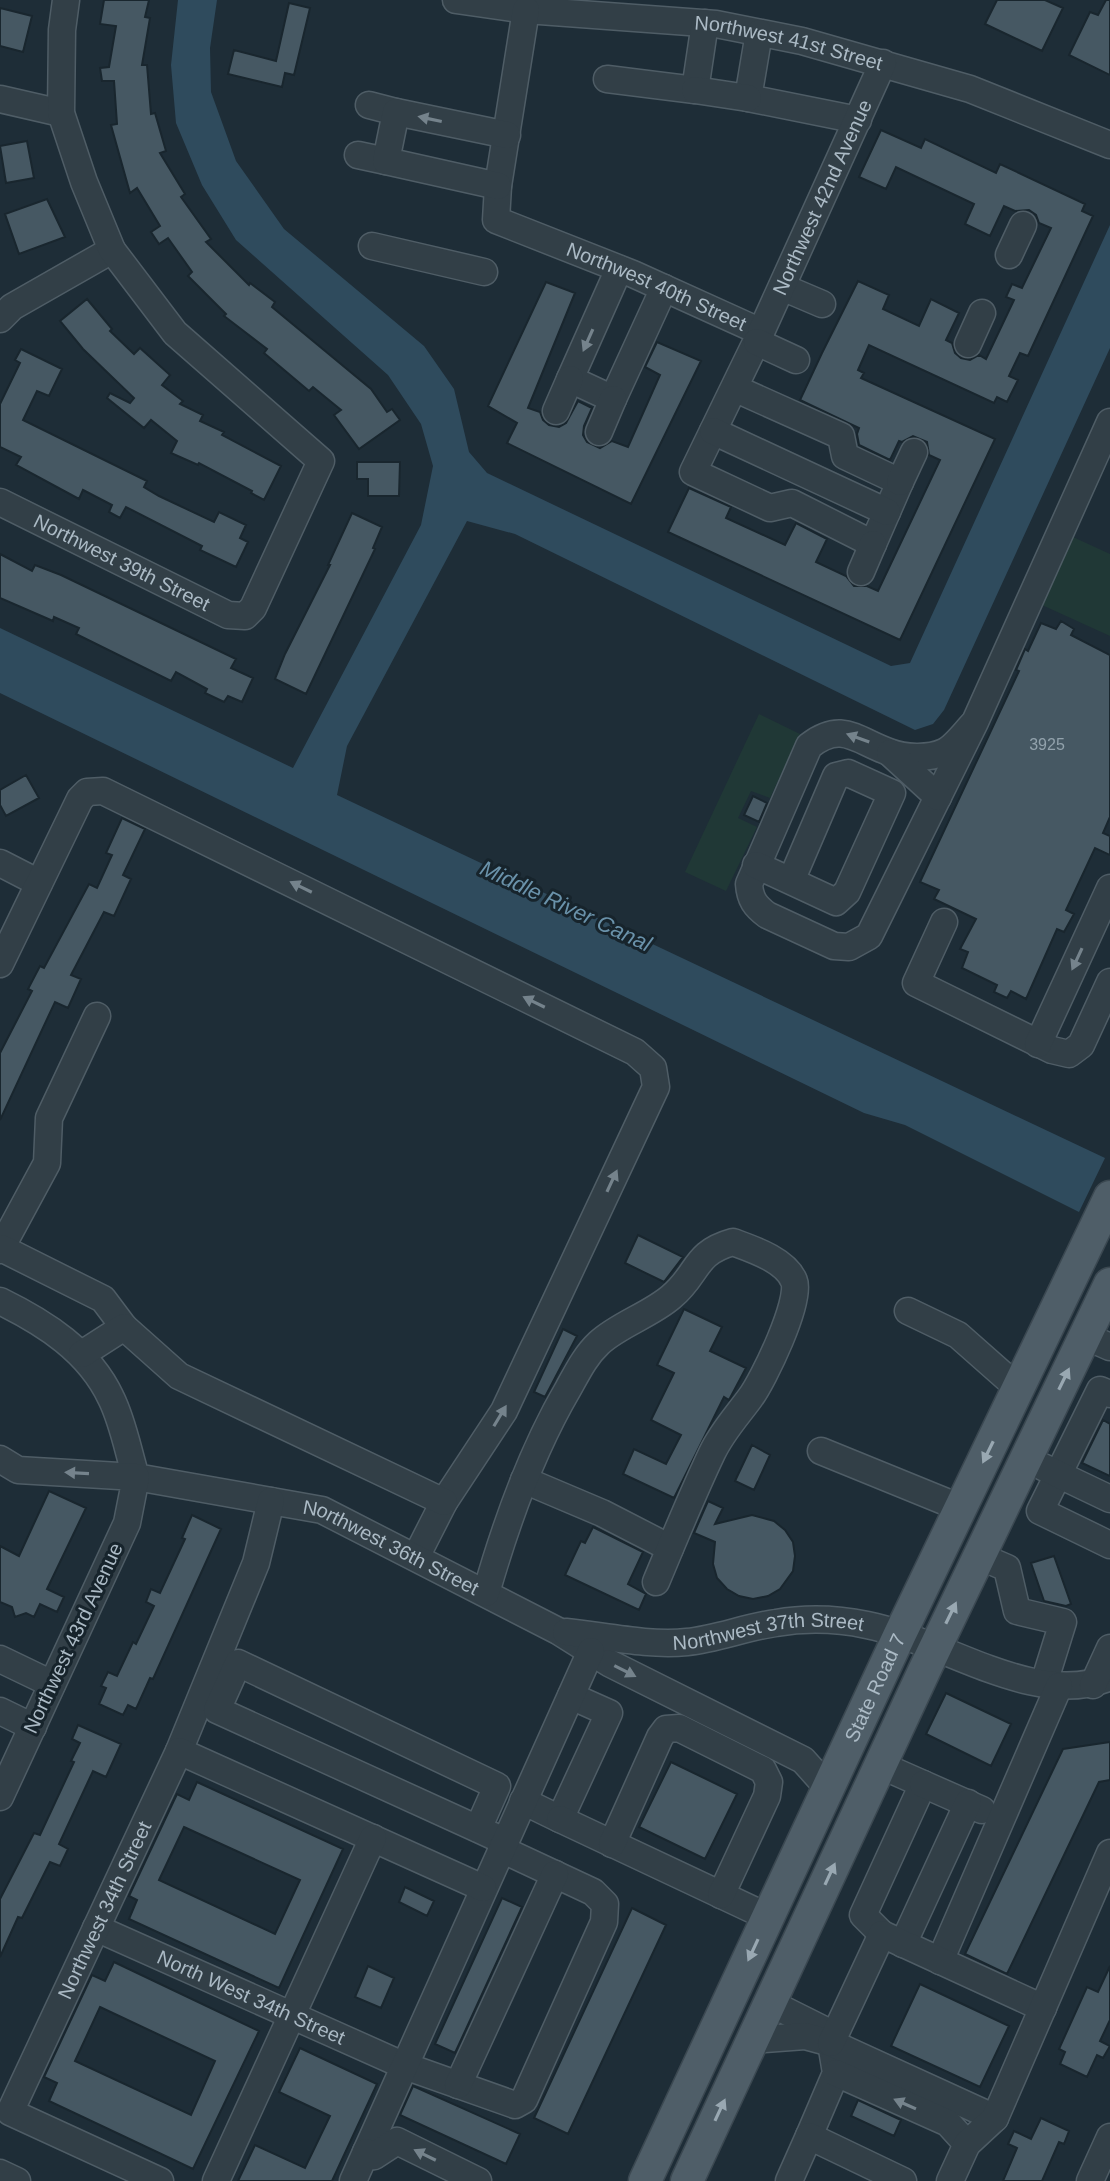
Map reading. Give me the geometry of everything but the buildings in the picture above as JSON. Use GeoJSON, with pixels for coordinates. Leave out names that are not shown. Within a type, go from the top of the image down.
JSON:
{"type":"FeatureCollection","features":[{"type":"Feature","properties":{"kind":"main road","name":"State Road 7"},"geometry":{"type":"LineString","coordinates":[[645,2181],[900,1634],[1110,1197]]}},
{"type":"Feature","properties":{"kind":"main road","name":"State Road 7"},"geometry":{"type":"LineString","coordinates":[[687,2181],[935,1647],[1026,1459],[1098,1342],[1108,1295]]}},
{"type":"Feature","properties":{"kind":"street"},"geometry":{"type":"LineString","coordinates":[[0,319],[12,307],[112,250],[84,182],[61,113],[62,30],[66,0]]}},
{"type":"Feature","properties":{"kind":"street","name":"Northwest 41st Street"},"geometry":{"type":"LineString","coordinates":[[456,0],[526,10],[705,23],[759,33],[883,63],[970,89],[1110,145]]}},
{"type":"Feature","properties":{"kind":"street"},"geometry":{"type":"LineString","coordinates":[[358,155],[498,186],[526,10]]}},
{"type":"Feature","properties":{"kind":"street"},"geometry":{"type":"LineString","coordinates":[[695,90],[705,23]]}},
{"type":"Feature","properties":{"kind":"street"},"geometry":{"type":"LineString","coordinates":[[748,98],[759,33]]}},
{"type":"Feature","properties":{"kind":"street","name":"Northwest 42nd Avenue"},"geometry":{"type":"LineString","coordinates":[[759,337],[883,63]]}},
{"type":"Feature","properties":{"kind":"street"},"geometry":{"type":"LineString","coordinates":[[607,79],[748,98],[858,120]]}},
{"type":"Feature","properties":{"kind":"street"},"geometry":{"type":"LineString","coordinates":[[0,99],[61,113]]}},
{"type":"Feature","properties":{"kind":"street"},"geometry":{"type":"LineString","coordinates":[[369,105],[507,135]]}},
{"type":"Feature","properties":{"kind":"street"},"geometry":{"type":"LineString","coordinates":[[386,161],[396,112]]}},
{"type":"Feature","properties":{"kind":"street","name":"Northwest 40th Street"},"geometry":{"type":"LineString","coordinates":[[498,186],[496,220],[664,288],[759,337],[693,472],[770,508],[792,503],[873,544]]}},
{"type":"Feature","properties":{"kind":"street"},"geometry":{"type":"LineString","coordinates":[[1009,255],[1023,225]]}},
{"type":"Feature","properties":{"kind":"street"},"geometry":{"type":"LineString","coordinates":[[372,246],[484,272]]}},
{"type":"Feature","properties":{"kind":"street","name":"Northwest 39th Street"},"geometry":{"type":"LineString","coordinates":[[0,502],[228,615],[245,616],[253,608],[321,461],[175,333],[112,250]]}},
{"type":"Feature","properties":{"kind":"street"},"geometry":{"type":"LineString","coordinates":[[556,411],[619,269]]}},
{"type":"Feature","properties":{"kind":"street"},"geometry":{"type":"LineString","coordinates":[[782,287],[822,304]]}},
{"type":"Feature","properties":{"kind":"street"},"geometry":{"type":"LineString","coordinates":[[599,432],[664,288]]}},
{"type":"Feature","properties":{"kind":"street"},"geometry":{"type":"LineString","coordinates":[[968,344],[982,313]]}},
{"type":"Feature","properties":{"kind":"street"},"geometry":{"type":"LineString","coordinates":[[759,337],[796,360]]}},
{"type":"Feature","properties":{"kind":"street"},"geometry":{"type":"LineString","coordinates":[[570,379],[613,399]]}},
{"type":"Feature","properties":{"kind":"street"},"geometry":{"type":"LineString","coordinates":[[734,388],[841,436],[845,456],[900,482]]}},
{"type":"Feature","properties":{"kind":"street"},"geometry":{"type":"LineString","coordinates":[[975,722],[946,752],[923,757],[890,753],[857,736],[841,733],[821,736],[809,746],[749,884],[750,895],[757,907],[767,915],[834,946],[849,947],[869,936],[975,722],[1110,422]]}},
{"type":"Feature","properties":{"kind":"street"},"geometry":{"type":"LineString","coordinates":[[713,431],[887,512]]}},
{"type":"Feature","properties":{"kind":"street"},"geometry":{"type":"LineString","coordinates":[[861,572],[914,452]]}},
{"type":"Feature","properties":{"kind":"street"},"geometry":{"type":"LineString","coordinates":[[890,753],[934,804]]}},
{"type":"Feature","properties":{"kind":"street"},"geometry":{"type":"LineString","coordinates":[[791,881],[836,776],[848,773],[892,793],[934,804]]}},
{"type":"Feature","properties":{"kind":"street"},"geometry":{"type":"LineString","coordinates":[[0,964],[80,799],[87,792],[96,790],[108,792],[635,1052],[653,1068],[656,1087],[504,1411],[444,1502],[416,1557]]}},
{"type":"Feature","properties":{"kind":"street"},"geometry":{"type":"LineString","coordinates":[[756,865],[836,902],[847,892],[892,793]]}},
{"type":"Feature","properties":{"kind":"street"},"geometry":{"type":"LineString","coordinates":[[0,863],[39,883]]}},
{"type":"Feature","properties":{"kind":"street"},"geometry":{"type":"LineString","coordinates":[[1038,1044],[1110,888]]}},
{"type":"Feature","properties":{"kind":"street"},"geometry":{"type":"LineString","coordinates":[[944,922],[916,983],[1038,1044],[1069,1054],[1081,1045],[1110,982]]}},
{"type":"Feature","properties":{"kind":"street"},"geometry":{"type":"LineString","coordinates":[[97,1016],[49,1118],[47,1163],[0,1249],[103,1299],[124,1327],[179,1376],[444,1502]]}},
{"type":"Feature","properties":{"kind":"street"},"geometry":{"type":"LineString","coordinates":[[486,1593],[498,1552],[547,1424],[583,1361],[601,1341],[652,1312],[673,1296],[696,1264],[709,1252],[733,1242],[779,1264],[794,1279],[796,1295],[787,1325],[752,1397],[725,1428],[712,1453],[656,1582]]}},
{"type":"Feature","properties":{"kind":"street"},"geometry":{"type":"LineString","coordinates":[[0,1301],[42,1322],[82,1354],[111,1398],[136,1477]]}},
{"type":"Feature","properties":{"kind":"street"},"geometry":{"type":"LineString","coordinates":[[908,1311],[958,1335],[1018,1388]]}},
{"type":"Feature","properties":{"kind":"street"},"geometry":{"type":"LineString","coordinates":[[82,1354],[124,1327]]}},
{"type":"Feature","properties":{"kind":"street"},"geometry":{"type":"LineString","coordinates":[[1110,1394],[1100,1390],[1040,1511],[1110,1545]]}},
{"type":"Feature","properties":{"kind":"street"},"geometry":{"type":"LineString","coordinates":[[821,1451],[961,1508]]}},
{"type":"Feature","properties":{"kind":"street"},"geometry":{"type":"LineString","coordinates":[[1026,1459],[1110,1499]]}},
{"type":"Feature","properties":{"kind":"street","name":"Northwest 36th Street"},"geometry":{"type":"LineString","coordinates":[[6,1471],[136,1477],[322,1510],[558,1631],[609,1663],[803,1760],[828,1788]]}},
{"type":"Feature","properties":{"kind":"street","name":"Northwest 43rd Avenue"},"geometry":{"type":"LineString","coordinates":[[0,1797],[127,1523],[136,1477]]}},
{"type":"Feature","properties":{"kind":"street"},"geometry":{"type":"LineString","coordinates":[[524,1480],[602,1513],[670,1548]]}},
{"type":"Feature","properties":{"kind":"street","name":"Northwest 34th Street"},"geometry":{"type":"LineString","coordinates":[[160,2181],[5,2115],[179,1751],[256,1563],[271,1501]]}},
{"type":"Feature","properties":{"kind":"street"},"geometry":{"type":"LineString","coordinates":[[940,1961],[1002,1818],[1051,1684],[1063,1622],[1017,1611],[1007,1568],[979,1556]]}},
{"type":"Feature","properties":{"kind":"street","name":"Northwest 37th Street"},"geometry":{"type":"LineString","coordinates":[[558,1631],[685,1642],[775,1623],[836,1621],[900,1634],[991,1670],[1051,1684],[1102,1681]]}},
{"type":"Feature","properties":{"kind":"street"},"geometry":{"type":"LineString","coordinates":[[1102,1681],[1110,1648]]}},
{"type":"Feature","properties":{"kind":"street"},"geometry":{"type":"LineString","coordinates":[[371,2163],[405,2066],[591,1651]]}},
{"type":"Feature","properties":{"kind":"street"},"geometry":{"type":"LineString","coordinates":[[0,1659],[52,1684]]}},
{"type":"Feature","properties":{"kind":"street"},"geometry":{"type":"LineString","coordinates":[[405,2066],[515,2105],[524,2100],[604,1922],[605,1904],[593,1892],[555,1874],[478,1829],[217,1710],[238,1663],[497,1786],[478,1829]]}},
{"type":"Feature","properties":{"kind":"street"},"geometry":{"type":"LineString","coordinates":[[560,1819],[609,1713],[571,1696]]}},
{"type":"Feature","properties":{"kind":"street"},"geometry":{"type":"LineString","coordinates":[[0,1711],[33,1727]]}},
{"type":"Feature","properties":{"kind":"street"},"geometry":{"type":"LineString","coordinates":[[612,1844],[660,1737],[666,1729],[679,1728],[763,1770],[769,1782],[767,1796],[721,1895]]}},
{"type":"Feature","properties":{"kind":"street"},"geometry":{"type":"LineString","coordinates":[[179,1751],[483,1888]]}},
{"type":"Feature","properties":{"kind":"street"},"geometry":{"type":"LineString","coordinates":[[880,1765],[1002,1818]]}},
{"type":"Feature","properties":{"kind":"street"},"geometry":{"type":"LineString","coordinates":[[923,1784],[863,1915],[893,1939],[1043,2008]]}},
{"type":"Feature","properties":{"kind":"street"},"geometry":{"type":"LineString","coordinates":[[523,1801],[768,1917]]}},
{"type":"Feature","properties":{"kind":"street"},"geometry":{"type":"LineString","coordinates":[[831,2043],[968,1803]]}},
{"type":"Feature","properties":{"kind":"street"},"geometry":{"type":"LineString","coordinates":[[216,2181],[373,1838]]}},
{"type":"Feature","properties":{"kind":"street"},"geometry":{"type":"LineString","coordinates":[[950,2181],[967,2144],[995,2118],[1110,1853]]}},
{"type":"Feature","properties":{"kind":"street"},"geometry":{"type":"LineString","coordinates":[[458,2085],[555,1874]]}},
{"type":"Feature","properties":{"kind":"street","name":"North West 34th Street"},"geometry":{"type":"LineString","coordinates":[[96,1928],[405,2066]]}},
{"type":"Feature","properties":{"kind":"street"},"geometry":{"type":"LineString","coordinates":[[770,2003],[824,2030],[831,2043],[836,2073],[789,2181]]}},
{"type":"Feature","properties":{"kind":"street"},"geometry":{"type":"LineString","coordinates":[[753,2040],[805,2036],[831,2043],[995,2118]]}},
{"type":"Feature","properties":{"kind":"street"},"geometry":{"type":"LineString","coordinates":[[836,2073],[948,2123],[967,2144]]}},
{"type":"Feature","properties":{"kind":"street"},"geometry":{"type":"LineString","coordinates":[[809,2136],[903,2181]]}},
{"type":"Feature","properties":{"kind":"street"},"geometry":{"type":"LineString","coordinates":[[1090,2181],[1110,2137]]}},
{"type":"Feature","properties":{"kind":"street"},"geometry":{"type":"LineString","coordinates":[[353,2181],[397,2141],[478,2181]]}},
{"type":"Feature","properties":{"kind":"street"},"geometry":{"type":"LineString","coordinates":[[0,2173],[17,2181]]}},
{"type":"Feature","properties":{"kind":"green space"},"geometry":{"type":"Polygon","coordinates":[[[1073,537],[1110,554],[1110,636],[1042,605],[1073,537]]]}},
{"type":"Feature","properties":{"kind":"green space"},"geometry":{"type":"Polygon","coordinates":[[[759,714],[800,734],[770,798],[751,791],[738,818],[757,827],[726,891],[685,872],[759,714]]]}},
{"type":"Feature","properties":{"kind":"water","name":"Middle River Canal"},"geometry":{"type":"Polygon","coordinates":[[[178,0],[217,0],[210,48],[211,92],[236,161],[284,229],[424,346],[454,389],[469,452],[487,473],[891,666],[910,663],[1110,225],[1110,348],[944,710],[933,724],[915,730],[515,534],[467,521],[347,746],[337,795],[1105,1158],[1079,1212],[905,1125],[864,1113],[0,693],[0,628],[293,768],[421,525],[433,466],[421,424],[388,375],[236,240],[202,185],[176,123],[171,65],[178,0]]]}}]}
